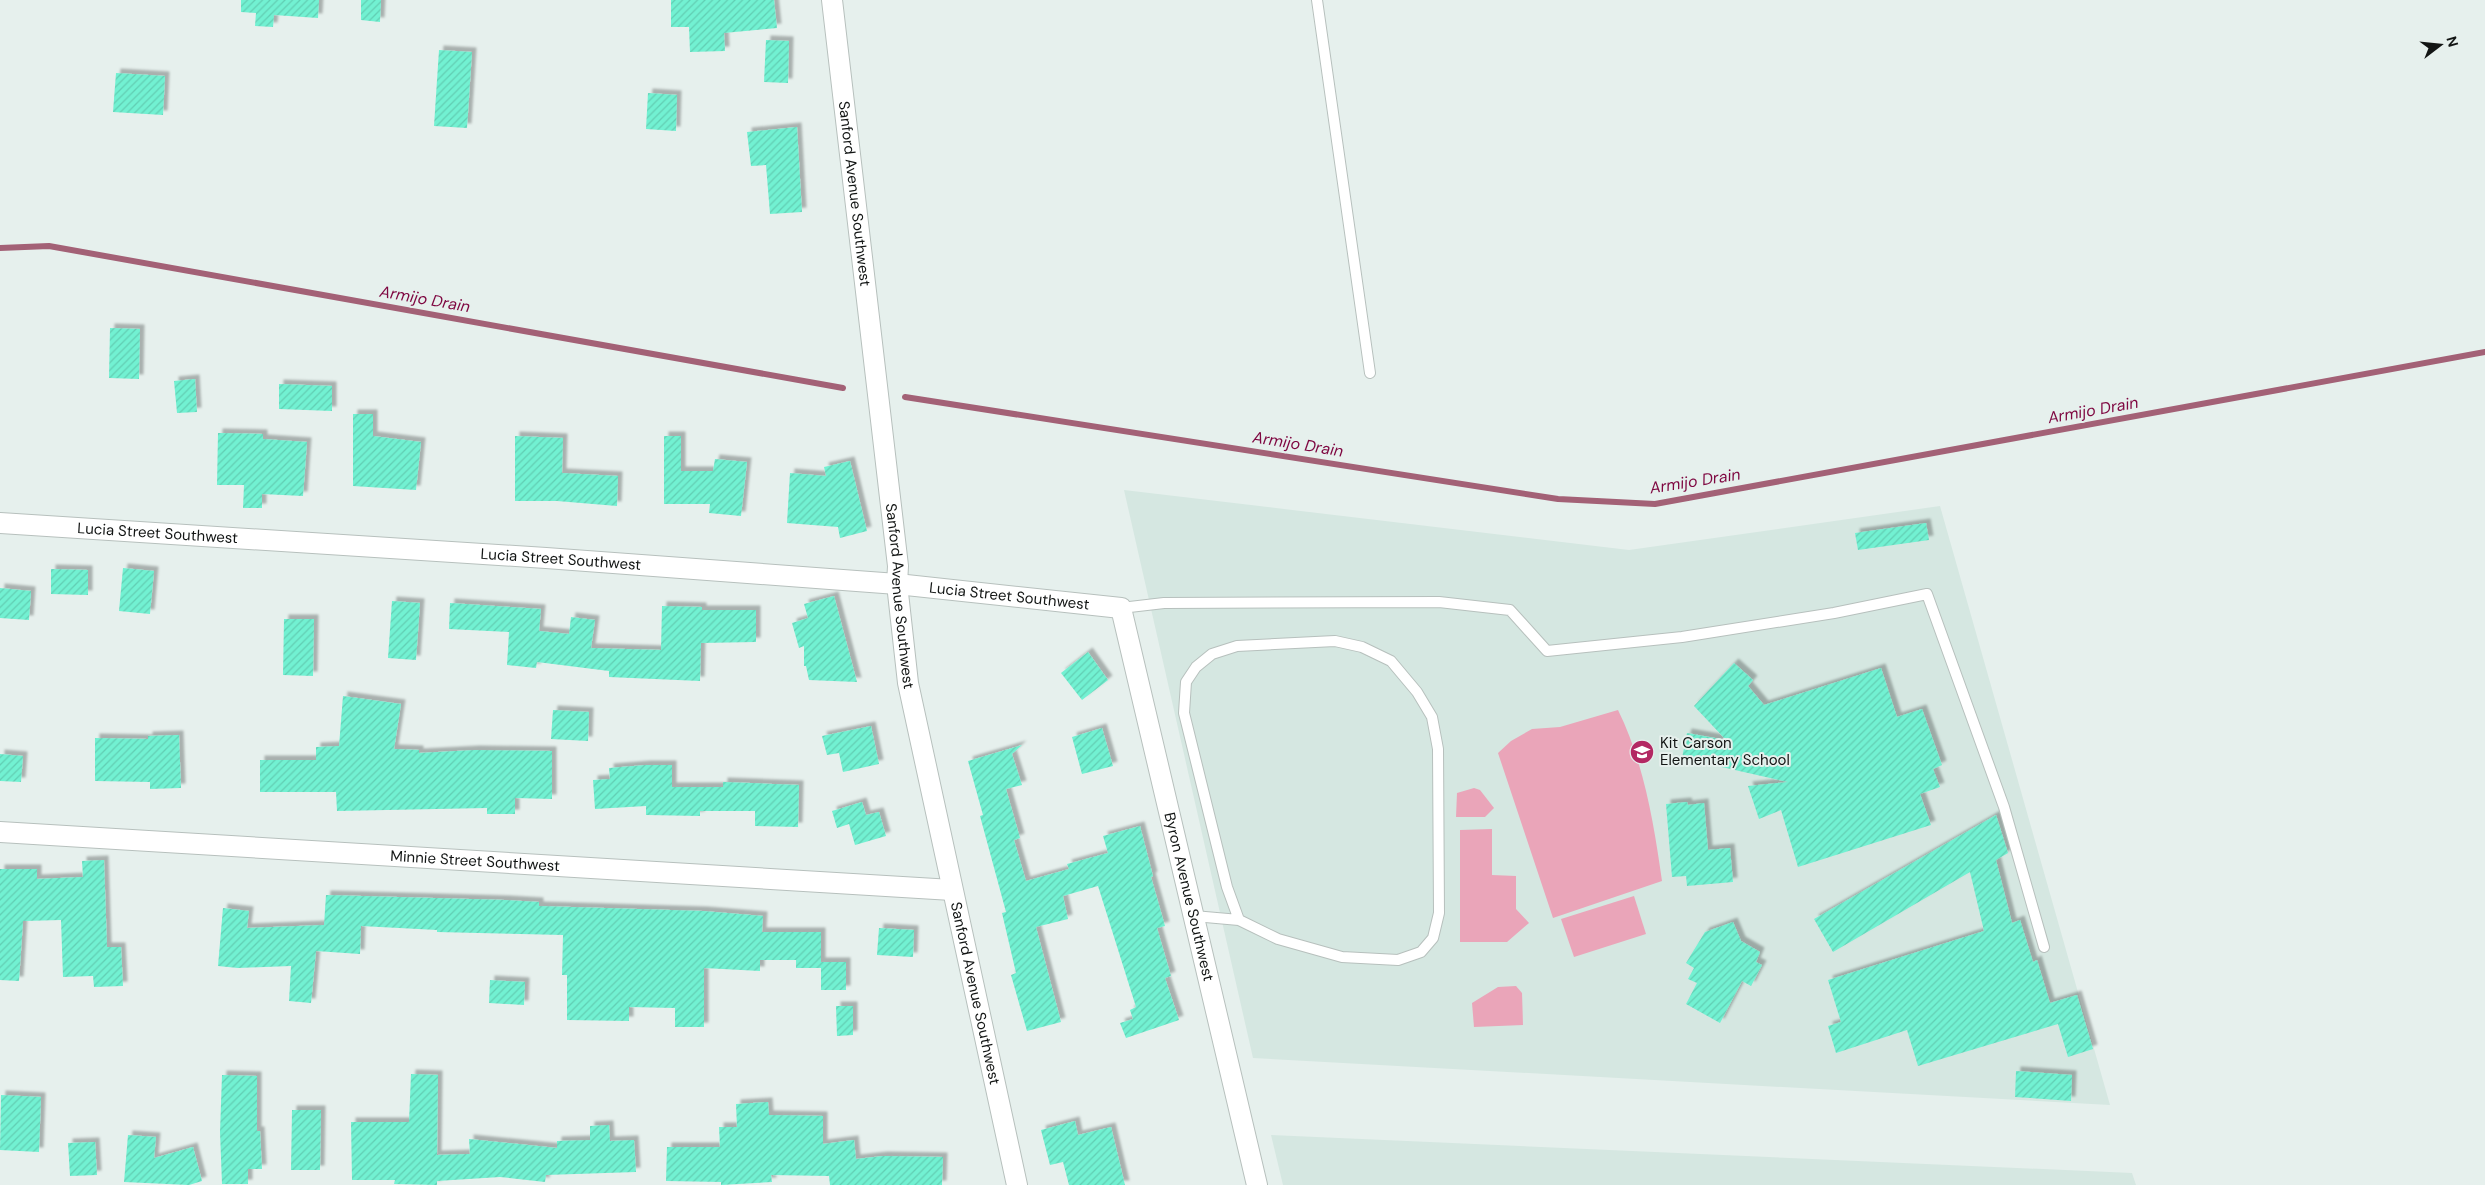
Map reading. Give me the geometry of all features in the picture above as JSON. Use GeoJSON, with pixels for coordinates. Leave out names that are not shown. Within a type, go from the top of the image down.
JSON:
{"type":"FeatureCollection","features":[{"type":"Feature","properties":{"kind":"street","name":"Sanford Avenue Southwest"},"geometry":{"type":"LineString","coordinates":[[832,0],[898,566],[897,584],[908,683],[1016,1185]]}},
{"type":"Feature","properties":{"kind":"street","name":"Lucia Street Southwest"},"geometry":{"type":"LineString","coordinates":[[0,523],[546,558],[897,584],[1121,608]]}},
{"type":"Feature","properties":{"kind":"street","name":"Byron Avenue Southwest"},"geometry":{"type":"LineString","coordinates":[[1121,608],[1257,1185]]}},
{"type":"Feature","properties":{"kind":"street","name":"Minnie Street Southwest"},"geometry":{"type":"LineString","coordinates":[[0,832],[952,890]]}},
{"type":"Feature","properties":{"kind":"lane"},"geometry":{"type":"LineString","coordinates":[[1318,0],[1370,373]]}},
{"type":"Feature","properties":{"kind":"lane"},"geometry":{"type":"LineString","coordinates":[[1121,608],[1164,603],[1439,602],[1510,610],[1547,651],[1682,637],[1834,613],[1927,594],[2004,807],[2044,947]]}},
{"type":"Feature","properties":{"kind":"lane"},"geometry":{"type":"LineString","coordinates":[[1194,916],[1239,920],[1278,939],[1342,958],[1398,960],[1421,952],[1433,938],[1439,913],[1438,749],[1432,717],[1417,692],[1390,661],[1362,647],[1335,641],[1237,646],[1212,654],[1196,667],[1186,682],[1184,712],[1227,887],[1239,920]]}},
{"type":"Feature","properties":{"kind":"shaded area"},"geometry":{"type":"Polygon","coordinates":[[[1124,490],[1629,550],[1940,506],[2110,1105],[1253,1058],[1124,490]]]}},
{"type":"Feature","properties":{"kind":"shaded area"},"geometry":{"type":"Polygon","coordinates":[[[1618,710],[1635,751],[1647,794],[1662,881],[1553,918],[1498,753],[1511,741],[1532,729],[1560,727],[1618,710]]]}},
{"type":"Feature","properties":{"kind":"shaded area"},"geometry":{"type":"Polygon","coordinates":[[[1474,788],[1480,790],[1494,808],[1485,817],[1456,817],[1457,793],[1474,788]]]}},
{"type":"Feature","properties":{"kind":"shaded area"},"geometry":{"type":"Polygon","coordinates":[[[1492,829],[1492,875],[1516,876],[1516,909],[1529,923],[1507,942],[1460,942],[1460,830],[1492,829]]]}},
{"type":"Feature","properties":{"kind":"shaded area"},"geometry":{"type":"Polygon","coordinates":[[[1634,896],[1646,934],[1574,957],[1561,919],[1634,896]]]}},
{"type":"Feature","properties":{"kind":"shaded area"},"geometry":{"type":"Polygon","coordinates":[[[1516,986],[1522,993],[1523,1025],[1474,1027],[1472,1003],[1498,987],[1516,986]]]}},
{"type":"Feature","properties":{"kind":"shaded area"},"geometry":{"type":"Polygon","coordinates":[[[1271,1135],[2132,1173],[2136,1185],[1283,1185],[1271,1135]]]}},
{"type":"Feature","properties":{"kind":"building"},"geometry":{"type":"Polygon","coordinates":[[[241,0],[319,0],[318,18],[274,15],[273,27],[255,26],[256,13],[241,12],[241,0]]]}},
{"type":"Feature","properties":{"kind":"building"},"geometry":{"type":"Polygon","coordinates":[[[361,0],[381,0],[380,22],[361,20],[361,0]]]}},
{"type":"Feature","properties":{"kind":"building"},"geometry":{"type":"Polygon","coordinates":[[[671,0],[774,0],[777,28],[724,33],[725,51],[690,52],[689,27],[671,27],[671,0]]]}},
{"type":"Feature","properties":{"kind":"building"},"geometry":{"type":"Polygon","coordinates":[[[766,40],[789,41],[788,83],[764,82],[766,40]]]}},
{"type":"Feature","properties":{"kind":"building"},"geometry":{"type":"Polygon","coordinates":[[[439,50],[472,52],[467,128],[434,126],[439,50]]]}},
{"type":"Feature","properties":{"kind":"building"},"geometry":{"type":"Polygon","coordinates":[[[116,73],[165,76],[163,115],[113,112],[116,73]]]}},
{"type":"Feature","properties":{"kind":"building"},"geometry":{"type":"Polygon","coordinates":[[[648,93],[677,95],[676,131],[646,129],[648,93]]]}},
{"type":"Feature","properties":{"kind":"building"},"geometry":{"type":"Polygon","coordinates":[[[797,127],[802,212],[770,214],[766,165],[751,166],[747,132],[797,127]]]}},
{"type":"Feature","properties":{"kind":"building"},"geometry":{"type":"Polygon","coordinates":[[[110,328],[140,329],[139,379],[109,378],[110,328]]]}},
{"type":"Feature","properties":{"kind":"building"},"geometry":{"type":"Polygon","coordinates":[[[195,379],[197,412],[177,413],[174,381],[195,379]]]}},
{"type":"Feature","properties":{"kind":"building"},"geometry":{"type":"Polygon","coordinates":[[[279,384],[332,386],[332,411],[279,409],[279,384]]]}},
{"type":"Feature","properties":{"kind":"building"},"geometry":{"type":"Polygon","coordinates":[[[353,414],[373,414],[373,436],[421,442],[416,490],[353,486],[353,414]]]}},
{"type":"Feature","properties":{"kind":"building"},"geometry":{"type":"Polygon","coordinates":[[[218,433],[263,434],[263,439],[307,442],[303,496],[262,494],[262,508],[243,508],[244,485],[217,485],[218,433]]]}},
{"type":"Feature","properties":{"kind":"building"},"geometry":{"type":"Polygon","coordinates":[[[515,436],[563,438],[562,473],[618,476],[617,506],[557,501],[515,501],[515,436]]]}},
{"type":"Feature","properties":{"kind":"building"},"geometry":{"type":"Polygon","coordinates":[[[664,436],[681,436],[681,471],[713,471],[715,459],[747,462],[741,516],[709,513],[710,504],[664,504],[664,436]]]}},
{"type":"Feature","properties":{"kind":"building"},"geometry":{"type":"Polygon","coordinates":[[[850,461],[867,531],[840,538],[838,527],[787,523],[790,473],[826,476],[824,467],[850,461]]]}},
{"type":"Feature","properties":{"kind":"building"},"geometry":{"type":"Polygon","coordinates":[[[1926,523],[1929,540],[1858,550],[1855,533],[1926,523]]]}},
{"type":"Feature","properties":{"kind":"building"},"geometry":{"type":"Polygon","coordinates":[[[123,568],[154,571],[150,614],[119,611],[123,568]]]}},
{"type":"Feature","properties":{"kind":"building"},"geometry":{"type":"Polygon","coordinates":[[[51,569],[88,570],[88,595],[51,594],[51,569]]]}},
{"type":"Feature","properties":{"kind":"building"},"geometry":{"type":"Polygon","coordinates":[[[0,588],[31,591],[29,620],[0,618],[0,588]]]}},
{"type":"Feature","properties":{"kind":"building"},"geometry":{"type":"Polygon","coordinates":[[[834,596],[857,682],[809,680],[806,666],[804,666],[804,646],[799,648],[792,623],[808,618],[804,604],[834,596]]]}},
{"type":"Feature","properties":{"kind":"building"},"geometry":{"type":"Polygon","coordinates":[[[392,601],[420,603],[416,660],[388,658],[392,601]]]}},
{"type":"Feature","properties":{"kind":"building"},"geometry":{"type":"Polygon","coordinates":[[[450,603],[541,609],[539,631],[569,634],[571,617],[595,620],[591,648],[661,650],[662,606],[702,607],[702,610],[756,610],[756,642],[701,643],[700,681],[609,677],[609,671],[537,662],[536,668],[507,665],[509,632],[449,629],[450,603]]]}},
{"type":"Feature","properties":{"kind":"building"},"geometry":{"type":"Polygon","coordinates":[[[284,619],[314,619],[313,676],[283,675],[284,619]]]}},
{"type":"Feature","properties":{"kind":"building"},"geometry":{"type":"Polygon","coordinates":[[[1088,652],[1108,680],[1082,700],[1061,673],[1088,652]]]}},
{"type":"Feature","properties":{"kind":"building"},"geometry":{"type":"Polygon","coordinates":[[[1734,663],[1753,680],[1748,686],[1764,705],[1881,668],[1897,717],[1922,709],[1942,765],[1933,769],[1940,787],[1920,794],[1931,825],[1798,867],[1781,810],[1759,819],[1748,786],[1788,782],[1682,758],[1687,733],[1726,740],[1694,706],[1734,663]]]}},
{"type":"Feature","properties":{"kind":"building"},"geometry":{"type":"Polygon","coordinates":[[[343,696],[401,704],[394,749],[419,750],[419,753],[475,750],[552,751],[552,799],[515,798],[515,814],[487,814],[487,808],[337,811],[336,792],[260,792],[260,760],[316,760],[316,747],[339,746],[343,696]]]}},
{"type":"Feature","properties":{"kind":"building"},"geometry":{"type":"Polygon","coordinates":[[[553,710],[589,712],[588,741],[551,739],[553,710]]]}},
{"type":"Feature","properties":{"kind":"building"},"geometry":{"type":"Polygon","coordinates":[[[871,726],[879,764],[843,772],[839,753],[827,755],[822,736],[871,726]]]}},
{"type":"Feature","properties":{"kind":"building"},"geometry":{"type":"Polygon","coordinates":[[[1102,728],[1113,766],[1082,774],[1072,737],[1102,728]]]}},
{"type":"Feature","properties":{"kind":"building"},"geometry":{"type":"Polygon","coordinates":[[[179,735],[181,788],[150,789],[150,782],[95,781],[95,738],[148,739],[148,736],[179,735]]]}},
{"type":"Feature","properties":{"kind":"building"},"geometry":{"type":"Polygon","coordinates":[[[1022,745],[1012,754],[1022,785],[1006,789],[1020,838],[1014,840],[1026,881],[1069,869],[1067,864],[1108,853],[1103,836],[1140,826],[1153,876],[1151,877],[1165,926],[1157,928],[1171,976],[1165,978],[1179,1020],[1126,1038],[1120,1023],[1133,1019],[1130,1010],[1136,1007],[1098,886],[1063,896],[1068,919],[1036,927],[1061,1022],[1027,1031],[1011,975],[1016,973],[1002,913],[1006,912],[980,816],[983,815],[968,761],[1022,745]]]}},
{"type":"Feature","properties":{"kind":"building"},"geometry":{"type":"Polygon","coordinates":[[[0,754],[23,756],[21,782],[0,781],[0,754]]]}},
{"type":"Feature","properties":{"kind":"building"},"geometry":{"type":"Polygon","coordinates":[[[672,765],[672,787],[723,787],[723,782],[799,785],[798,827],[755,826],[755,811],[700,811],[700,816],[646,815],[646,806],[595,809],[593,780],[610,779],[609,768],[672,765]]]}},
{"type":"Feature","properties":{"kind":"building"},"geometry":{"type":"Polygon","coordinates":[[[862,802],[866,815],[879,812],[886,836],[855,845],[849,824],[837,828],[832,811],[862,802]]]}},
{"type":"Feature","properties":{"kind":"building"},"geometry":{"type":"Polygon","coordinates":[[[1687,802],[1688,805],[1704,803],[1708,850],[1730,848],[1733,882],[1687,886],[1686,876],[1672,877],[1666,804],[1687,802]]]}},
{"type":"Feature","properties":{"kind":"building"},"geometry":{"type":"Polygon","coordinates":[[[1996,815],[2008,853],[1996,860],[2012,923],[2020,920],[2033,962],[2037,960],[2050,1003],[2077,995],[2093,1049],[2068,1057],[2058,1024],[1918,1066],[1907,1030],[1836,1053],[1828,1026],[1841,1022],[1828,980],[1984,931],[1970,872],[1833,952],[1814,919],[1996,815]]]}},
{"type":"Feature","properties":{"kind":"building"},"geometry":{"type":"Polygon","coordinates":[[[104,860],[107,947],[121,947],[123,986],[94,987],[93,976],[63,977],[61,920],[23,921],[19,981],[0,980],[0,869],[37,869],[37,879],[83,877],[82,861],[104,860]]]}},
{"type":"Feature","properties":{"kind":"building"},"geometry":{"type":"Polygon","coordinates":[[[326,895],[505,900],[539,902],[539,906],[703,911],[763,916],[762,932],[821,932],[821,962],[846,962],[846,990],[821,990],[821,968],[796,968],[796,960],[760,960],[760,971],[704,968],[704,1027],[675,1027],[675,1008],[629,1007],[629,1021],[567,1020],[567,975],[562,975],[563,935],[437,932],[437,930],[361,926],[360,954],[316,951],[311,1003],[289,1001],[291,966],[238,968],[218,966],[223,908],[249,911],[247,928],[324,925],[326,895]]]}},
{"type":"Feature","properties":{"kind":"building"},"geometry":{"type":"Polygon","coordinates":[[[1733,922],[1741,941],[1760,952],[1756,962],[1762,965],[1751,986],[1742,981],[1720,1023],[1686,1004],[1697,983],[1688,979],[1694,968],[1686,963],[1705,932],[1733,922]]]}},
{"type":"Feature","properties":{"kind":"building"},"geometry":{"type":"Polygon","coordinates":[[[879,928],[914,930],[913,957],[877,955],[879,928]]]}},
{"type":"Feature","properties":{"kind":"building"},"geometry":{"type":"Polygon","coordinates":[[[490,980],[525,982],[524,1005],[489,1003],[490,980]]]}},
{"type":"Feature","properties":{"kind":"building"},"geometry":{"type":"Polygon","coordinates":[[[836,1006],[853,1006],[853,1035],[837,1036],[836,1006]]]}},
{"type":"Feature","properties":{"kind":"building"},"geometry":{"type":"Polygon","coordinates":[[[2016,1071],[2072,1075],[2071,1101],[2015,1097],[2016,1071]]]}},
{"type":"Feature","properties":{"kind":"building"},"geometry":{"type":"Polygon","coordinates":[[[411,1074],[438,1075],[437,1155],[470,1154],[469,1139],[557,1148],[557,1141],[590,1140],[590,1126],[609,1125],[610,1141],[634,1140],[636,1172],[546,1175],[545,1182],[500,1177],[437,1181],[437,1185],[394,1184],[395,1180],[352,1180],[351,1122],[409,1122],[411,1074]]]}},
{"type":"Feature","properties":{"kind":"building"},"geometry":{"type":"Polygon","coordinates":[[[222,1075],[257,1076],[257,1131],[260,1131],[262,1169],[248,1169],[248,1184],[222,1184],[220,1132],[222,1075]]]}},
{"type":"Feature","properties":{"kind":"building"},"geometry":{"type":"Polygon","coordinates":[[[1,1095],[41,1097],[39,1152],[0,1150],[1,1095]]]}},
{"type":"Feature","properties":{"kind":"building"},"geometry":{"type":"Polygon","coordinates":[[[768,1102],[769,1115],[823,1116],[823,1144],[854,1140],[856,1159],[883,1156],[943,1157],[942,1185],[830,1185],[829,1176],[771,1175],[772,1182],[721,1185],[721,1182],[666,1181],[667,1147],[720,1147],[719,1127],[737,1127],[736,1104],[768,1102]]]}},
{"type":"Feature","properties":{"kind":"building"},"geometry":{"type":"Polygon","coordinates":[[[292,1110],[321,1110],[320,1170],[291,1170],[292,1110]]]}},
{"type":"Feature","properties":{"kind":"building"},"geometry":{"type":"Polygon","coordinates":[[[1075,1121],[1078,1135],[1111,1127],[1125,1185],[1069,1185],[1063,1162],[1050,1165],[1041,1130],[1075,1121]]]}},
{"type":"Feature","properties":{"kind":"building"},"geometry":{"type":"Polygon","coordinates":[[[128,1135],[156,1137],[154,1158],[193,1147],[202,1181],[189,1185],[124,1182],[128,1135]]]}},
{"type":"Feature","properties":{"kind":"building"},"geometry":{"type":"Polygon","coordinates":[[[95,1142],[97,1175],[70,1176],[68,1143],[95,1142]]]}},
{"type":"Feature","properties":{"kind":"waterway","name":"Armijo Drain"},"geometry":{"type":"LineString","coordinates":[[0,248],[49,246],[843,388]]}},
{"type":"Feature","properties":{"kind":"waterway","name":"Armijo Drain"},"geometry":{"type":"LineString","coordinates":[[905,397],[1558,499],[1655,504],[2485,352]]}},
{"type":"Feature","properties":{"kind":"place","name":"Kit Carson Elementary School"},"geometry":{"type":"Point","coordinates":[1642,752]}}]}
